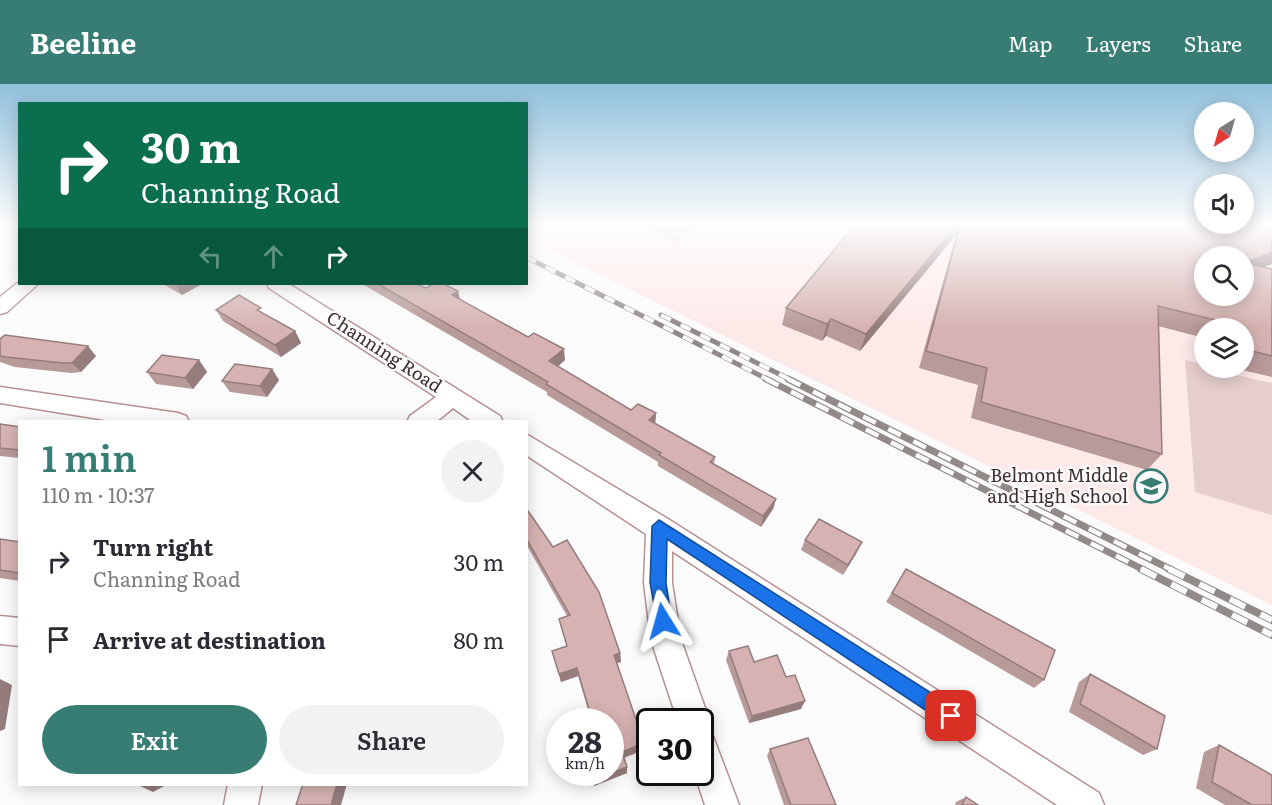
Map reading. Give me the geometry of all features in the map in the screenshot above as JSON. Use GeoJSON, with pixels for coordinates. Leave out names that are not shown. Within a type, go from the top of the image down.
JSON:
{"type":"FeatureCollection","features":[{"type":"Feature","properties":{"kind":"street"},"geometry":{"type":"LineString","coordinates":[[0,307],[27,285]]}},
{"type":"Feature","properties":{"kind":"street","name":"Channing Road"},"geometry":{"type":"LineString","coordinates":[[278,285],[489,420]]}},
{"type":"Feature","properties":{"kind":"street"},"geometry":{"type":"LineString","coordinates":[[0,394],[165,420]]}},
{"type":"Feature","properties":{"kind":"street"},"geometry":{"type":"LineString","coordinates":[[421,420],[453,397]]}},
{"type":"Feature","properties":{"kind":"street"},"geometry":{"type":"LineString","coordinates":[[528,444],[659,526],[1087,805]]}},
{"type":"Feature","properties":{"kind":"street"},"geometry":{"type":"LineString","coordinates":[[659,526],[658,583],[666,640],[689,708]]}},
{"type":"Feature","properties":{"kind":"street"},"geometry":{"type":"LineString","coordinates":[[0,630],[18,632]]}},
{"type":"Feature","properties":{"kind":"street"},"geometry":{"type":"LineString","coordinates":[[714,782],[722,805]]}},
{"type":"Feature","properties":{"kind":"street"},"geometry":{"type":"LineString","coordinates":[[241,805],[245,786]]}},
{"type":"Feature","properties":{"kind":"shaded area","name":"Belmont Middle and High School"},"geometry":{"type":"Polygon","coordinates":[[[569,260],[1194,260],[1194,306],[1254,306],[1254,260],[1272,260],[1272,605],[569,260]]]}},
{"type":"Feature","properties":{"kind":"shaded area"},"geometry":{"type":"Polygon","coordinates":[[[1185,360],[1194,362],[1194,378],[1249,378],[1272,383],[1272,515],[1195,492],[1185,360]]]}},
{"type":"Feature","properties":{"kind":"building"},"geometry":{"type":"Polygon","coordinates":[[[826,260],[928,260],[866,334],[831,319],[827,324],[786,308],[826,260]]]}},
{"type":"Feature","properties":{"kind":"building"},"geometry":{"type":"Polygon","coordinates":[[[951,260],[1194,260],[1194,306],[1254,306],[1254,265],[1272,269],[1272,356],[1254,352],[1254,318],[1207,318],[1158,306],[1162,454],[981,402],[987,368],[926,351],[951,260]]]}},
{"type":"Feature","properties":{"kind":"building"},"geometry":{"type":"Polygon","coordinates":[[[380,285],[418,285],[426,288],[431,285],[446,285],[458,291],[452,295],[528,337],[534,333],[564,349],[549,361],[631,410],[638,404],[656,413],[649,420],[715,457],[710,462],[776,499],[763,516],[659,455],[661,453],[546,384],[548,382],[380,285]]]}},
{"type":"Feature","properties":{"kind":"building"},"geometry":{"type":"Polygon","coordinates":[[[239,295],[261,308],[257,310],[295,331],[275,345],[216,310],[239,295]]]}},
{"type":"Feature","properties":{"kind":"building"},"geometry":{"type":"Polygon","coordinates":[[[5,335],[88,346],[72,363],[6,357],[0,356],[0,339],[5,335]]]}},
{"type":"Feature","properties":{"kind":"building"},"geometry":{"type":"Polygon","coordinates":[[[162,355],[199,360],[185,378],[147,372],[162,355]]]}},
{"type":"Feature","properties":{"kind":"building"},"geometry":{"type":"Polygon","coordinates":[[[235,364],[272,369],[260,386],[222,381],[235,364]]]}},
{"type":"Feature","properties":{"kind":"building"},"geometry":{"type":"Polygon","coordinates":[[[0,424],[18,427],[18,450],[0,448],[0,424]]]}},
{"type":"Feature","properties":{"kind":"building"},"geometry":{"type":"Polygon","coordinates":[[[528,511],[553,547],[567,540],[599,592],[620,653],[614,655],[636,720],[636,746],[624,751],[624,708],[589,708],[577,668],[559,674],[552,651],[567,646],[559,619],[570,615],[528,542],[528,511]]]}},
{"type":"Feature","properties":{"kind":"building"},"geometry":{"type":"Polygon","coordinates":[[[819,519],[862,542],[848,565],[805,540],[819,519]]]}},
{"type":"Feature","properties":{"kind":"building"},"geometry":{"type":"Polygon","coordinates":[[[0,539],[18,542],[18,573],[0,570],[0,539]]]}},
{"type":"Feature","properties":{"kind":"building"},"geometry":{"type":"Polygon","coordinates":[[[906,569],[1055,650],[1044,680],[892,593],[906,569]]]}},
{"type":"Feature","properties":{"kind":"building"},"geometry":{"type":"Polygon","coordinates":[[[748,646],[754,662],[777,655],[786,677],[795,675],[805,701],[752,716],[729,651],[748,646]]]}},
{"type":"Feature","properties":{"kind":"building"},"geometry":{"type":"Polygon","coordinates":[[[1090,674],[1165,716],[1157,749],[1080,704],[1090,674]]]}},
{"type":"Feature","properties":{"kind":"building"},"geometry":{"type":"Polygon","coordinates":[[[808,738],[836,805],[791,805],[770,749],[808,738]]]}},
{"type":"Feature","properties":{"kind":"building"},"geometry":{"type":"Polygon","coordinates":[[[1219,745],[1272,775],[1272,805],[1252,805],[1212,782],[1219,745]]]}},
{"type":"Feature","properties":{"kind":"building"},"geometry":{"type":"Polygon","coordinates":[[[302,786],[336,786],[331,805],[296,805],[302,786]]]}},
{"type":"Feature","properties":{"kind":"building"},"geometry":{"type":"Polygon","coordinates":[[[966,797],[978,805],[962,805],[966,797]]]}},
{"type":"Feature","properties":{"kind":"railway"},"geometry":{"type":"LineString","coordinates":[[531,260],[769,380]]}},
{"type":"Feature","properties":{"kind":"railway"},"geometry":{"type":"LineString","coordinates":[[661,315],[791,380]]}},
{"type":"Feature","properties":{"kind":"railway"},"geometry":{"type":"LineString","coordinates":[[766,379],[1144,570]]}},
{"type":"Feature","properties":{"kind":"railway"},"geometry":{"type":"LineString","coordinates":[[788,379],[1172,570]]}},
{"type":"Feature","properties":{"kind":"railway"},"geometry":{"type":"LineString","coordinates":[[1141,569],[1272,635]]}},
{"type":"Feature","properties":{"kind":"railway"},"geometry":{"type":"LineString","coordinates":[[1169,569],[1272,620]]}},
{"type":"Feature","properties":{"kind":"place","name":"Belmont Middle and High School"},"geometry":{"type":"Point","coordinates":[1151,486]}},
{"type":"Feature","properties":{"kind":"route"},"geometry":{"type":"LineString","coordinates":[[663,621],[658,583],[659,526],[951,716]]}}]}
